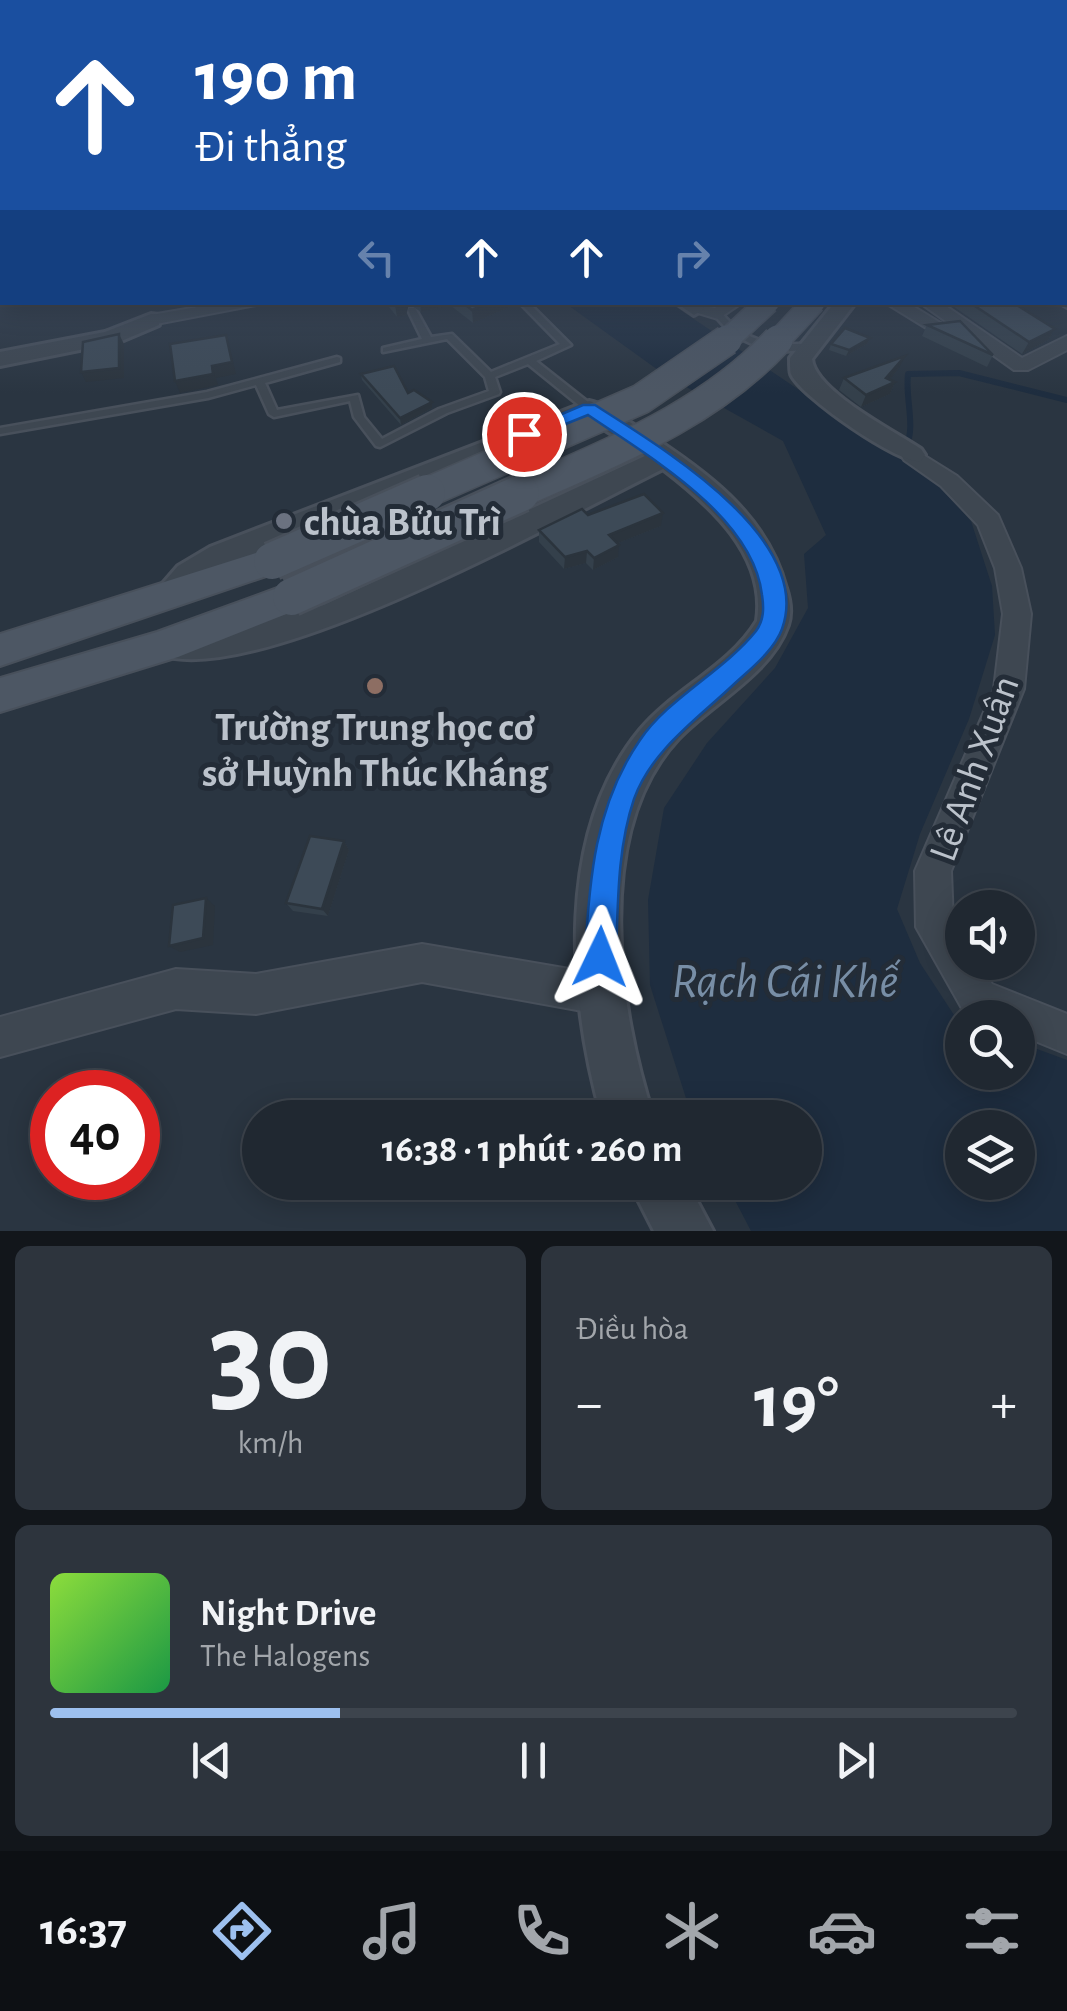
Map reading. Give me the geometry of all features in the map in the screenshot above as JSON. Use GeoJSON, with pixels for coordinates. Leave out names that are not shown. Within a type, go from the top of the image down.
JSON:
{"type":"FeatureCollection","features":[{"type":"Feature","properties":{"kind":"main road"},"geometry":{"type":"LineString","coordinates":[[0,650],[272,560],[641,400],[723,344],[765,305]]}},
{"type":"Feature","properties":{"kind":"main road"},"geometry":{"type":"LineString","coordinates":[[0,695],[164,646],[291,597],[669,426],[751,369],[811,305]]}},
{"type":"Feature","properties":{"kind":"street"},"geometry":{"type":"LineString","coordinates":[[0,360],[111,337],[189,305]]}},
{"type":"Feature","properties":{"kind":"street"},"geometry":{"type":"LineString","coordinates":[[150,320],[245,305]]}},
{"type":"Feature","properties":{"kind":"street"},"geometry":{"type":"LineString","coordinates":[[689,306],[718,314],[731,305]]}},
{"type":"Feature","properties":{"kind":"street"},"geometry":{"type":"LineString","coordinates":[[811,345],[844,305]]}},
{"type":"Feature","properties":{"kind":"street"},"geometry":{"type":"LineString","coordinates":[[897,305],[986,358]]}},
{"type":"Feature","properties":{"kind":"street"},"geometry":{"type":"LineString","coordinates":[[932,305],[1026,366],[1067,341],[1047,326]]}},
{"type":"Feature","properties":{"kind":"street","name":"Lê Anh Xuân"},"geometry":{"type":"LineString","coordinates":[[811,345],[801,358],[802,373],[822,393],[949,481],[989,521],[1008,568],[1017,614],[1009,689],[934,871],[935,926],[978,998],[1067,1034]]}},
{"type":"Feature","properties":{"kind":"street"},"geometry":{"type":"LineString","coordinates":[[168,596],[189,574],[221,555],[589,408],[664,458],[725,510],[768,565],[775,612],[770,630],[748,656],[652,744],[622,795],[603,884],[599,994],[610,1070],[621,1100]]}},
{"type":"Feature","properties":{"kind":"street"},"geometry":{"type":"LineString","coordinates":[[164,646],[226,642],[331,616],[664,458]]}},
{"type":"Feature","properties":{"kind":"street"},"geometry":{"type":"LineString","coordinates":[[0,1037],[176,988],[256,994],[422,963],[599,994]]}},
{"type":"Feature","properties":{"kind":"lane"},"geometry":{"type":"LineString","coordinates":[[490,376],[566,345],[526,305]]}},
{"type":"Feature","properties":{"kind":"lane"},"geometry":{"type":"LineString","coordinates":[[412,310],[427,339]]}},
{"type":"Feature","properties":{"kind":"lane"},"geometry":{"type":"LineString","coordinates":[[718,314],[730,330],[752,340],[777,348],[811,345]]}},
{"type":"Feature","properties":{"kind":"lane"},"geometry":{"type":"LineString","coordinates":[[259,381],[274,414],[354,397],[359,417],[380,444],[443,411],[495,392],[490,376],[448,336],[386,350]]}},
{"type":"Feature","properties":{"kind":"lane"},"geometry":{"type":"LineString","coordinates":[[0,431],[208,395],[337,360]]}},
{"type":"Feature","properties":{"kind":"lane"},"geometry":{"type":"LineString","coordinates":[[529,360],[589,408]]}},
{"type":"Feature","properties":{"kind":"water","name":"Rạch Cái Khế"},"geometry":{"type":"Polygon","coordinates":[[[568,305],[673,305],[933,480],[971,521],[992,586],[995,635],[969,719],[920,834],[897,909],[920,963],[945,1001],[945,1090],[1035,1090],[1035,1048],[1067,1060],[1067,1231],[751,1231],[735,1200],[822,1200],[822,1100],[687,1100],[650,985],[648,900],[664,808],[707,743],[775,668],[808,608],[804,554],[826,535],[783,441],[665,375],[568,305]]]}},
{"type":"Feature","properties":{"kind":"building"},"geometry":{"type":"Polygon","coordinates":[[[974,305],[1017,305],[1055,329],[1029,342],[974,305]]]}},
{"type":"Feature","properties":{"kind":"building"},"geometry":{"type":"Polygon","coordinates":[[[960,321],[993,355],[927,325],[960,321]]]}},
{"type":"Feature","properties":{"kind":"building"},"geometry":{"type":"Polygon","coordinates":[[[845,328],[870,338],[849,350],[831,344],[845,328]]]}},
{"type":"Feature","properties":{"kind":"building"},"geometry":{"type":"Polygon","coordinates":[[[119,334],[119,368],[81,372],[83,342],[119,334]]]}},
{"type":"Feature","properties":{"kind":"building"},"geometry":{"type":"Polygon","coordinates":[[[226,335],[232,362],[212,366],[213,374],[175,381],[170,344],[226,335]]]}},
{"type":"Feature","properties":{"kind":"building"},"geometry":{"type":"Polygon","coordinates":[[[905,356],[886,378],[895,382],[866,395],[844,378],[905,356]]]}},
{"type":"Feature","properties":{"kind":"building"},"geometry":{"type":"Polygon","coordinates":[[[394,366],[408,393],[414,390],[432,402],[400,418],[361,374],[394,366]]]}},
{"type":"Feature","properties":{"kind":"building"},"geometry":{"type":"Polygon","coordinates":[[[644,494],[663,513],[609,535],[619,545],[594,558],[587,551],[565,557],[539,530],[582,509],[588,515],[644,494]]]}},
{"type":"Feature","properties":{"kind":"building"},"geometry":{"type":"Polygon","coordinates":[[[310,836],[344,841],[322,909],[286,903],[310,836]]]}},
{"type":"Feature","properties":{"kind":"building"},"geometry":{"type":"Polygon","coordinates":[[[206,898],[203,938],[169,946],[173,905],[206,898]]]}},
{"type":"Feature","properties":{"kind":"waterway"},"geometry":{"type":"LineString","coordinates":[[906,447],[910,430],[908,374],[959,373],[1067,400]]}},
{"type":"Feature","properties":{"kind":"place","name":"chùa Bửu Trì"},"geometry":{"type":"Point","coordinates":[284,521]}},
{"type":"Feature","properties":{"kind":"place","name":"Trường Trung học cơ sở Huỳnh Thúc Kháng"},"geometry":{"type":"Point","coordinates":[375,686]}},
{"type":"Feature","properties":{"kind":"route"},"geometry":{"type":"LineString","coordinates":[[524,434],[589,408],[664,458],[725,510],[768,565],[772,590],[775,612],[770,630],[748,656],[652,744],[622,795],[603,884],[600,957]]}}]}
